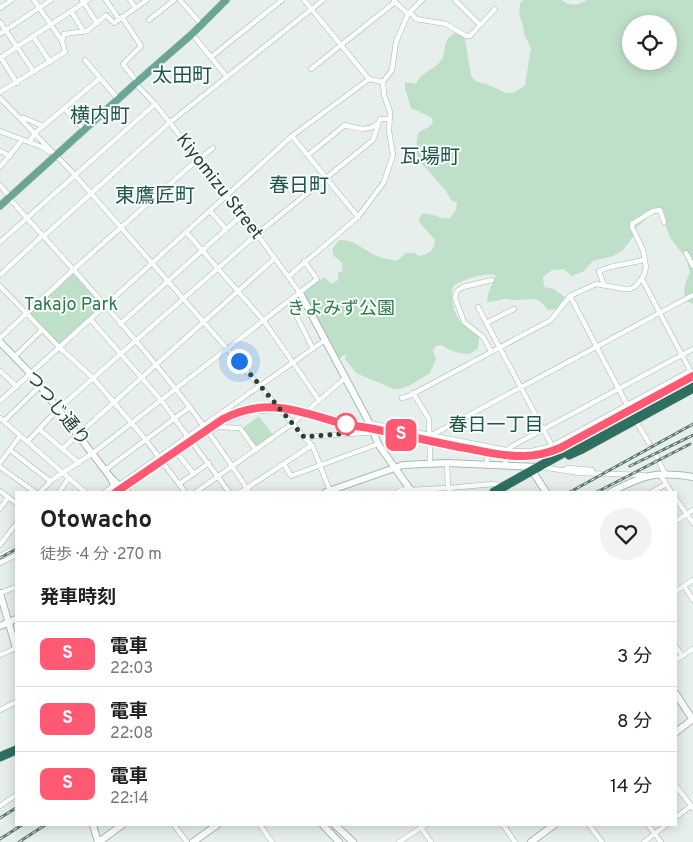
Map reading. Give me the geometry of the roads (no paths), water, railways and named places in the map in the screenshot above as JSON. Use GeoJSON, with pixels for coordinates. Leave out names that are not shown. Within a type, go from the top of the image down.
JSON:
{"type":"FeatureCollection","features":[{"type":"Feature","properties":{"kind":"highway"},"geometry":{"type":"LineString","coordinates":[[496,491],[580,450],[693,381]]}},
{"type":"Feature","properties":{"kind":"highway"},"geometry":{"type":"LineString","coordinates":[[540,468],[634,417],[693,388]]}},
{"type":"Feature","properties":{"kind":"highway"},"geometry":{"type":"LineString","coordinates":[[0,757],[15,750]]}},
{"type":"Feature","properties":{"kind":"main road"},"geometry":{"type":"LineString","coordinates":[[0,206],[136,82],[202,25],[226,0]]}},
{"type":"Feature","properties":{"kind":"street"},"geometry":{"type":"LineString","coordinates":[[0,8],[12,0]]}},
{"type":"Feature","properties":{"kind":"street"},"geometry":{"type":"LineString","coordinates":[[0,92],[65,52],[62,41],[34,0]]}},
{"type":"Feature","properties":{"kind":"street"},"geometry":{"type":"LineString","coordinates":[[0,34],[51,0]]}},
{"type":"Feature","properties":{"kind":"street"},"geometry":{"type":"LineString","coordinates":[[106,0],[120,18]]}},
{"type":"Feature","properties":{"kind":"street"},"geometry":{"type":"LineString","coordinates":[[130,0],[135,7]]}},
{"type":"Feature","properties":{"kind":"street"},"geometry":{"type":"LineString","coordinates":[[62,41],[64,34],[84,32],[106,15],[114,23],[147,0]]}},
{"type":"Feature","properties":{"kind":"street"},"geometry":{"type":"LineString","coordinates":[[149,20],[174,0]]}},
{"type":"Feature","properties":{"kind":"street"},"geometry":{"type":"LineString","coordinates":[[180,0],[202,25]]}},
{"type":"Feature","properties":{"kind":"street"},"geometry":{"type":"LineString","coordinates":[[216,0],[219,8]]}},
{"type":"Feature","properties":{"kind":"street"},"geometry":{"type":"LineString","coordinates":[[271,0],[276,5]]}},
{"type":"Feature","properties":{"kind":"street"},"geometry":{"type":"LineString","coordinates":[[211,57],[282,0]]}},
{"type":"Feature","properties":{"kind":"street"},"geometry":{"type":"LineString","coordinates":[[304,0],[369,80]]}},
{"type":"Feature","properties":{"kind":"street"},"geometry":{"type":"LineString","coordinates":[[0,275],[170,123],[323,0]]}},
{"type":"Feature","properties":{"kind":"street"},"geometry":{"type":"LineString","coordinates":[[289,276],[304,261],[358,217],[384,182],[392,162],[390,112],[384,94],[383,82],[392,70],[396,42],[409,13],[422,0]]}},
{"type":"Feature","properties":{"kind":"street"},"geometry":{"type":"LineString","coordinates":[[455,0],[480,25]]}},
{"type":"Feature","properties":{"kind":"street"},"geometry":{"type":"LineString","coordinates":[[17,83],[0,58],[84,1],[97,23]]}},
{"type":"Feature","properties":{"kind":"street"},"geometry":{"type":"LineString","coordinates":[[311,69],[395,1],[416,18],[446,24],[466,36],[470,36],[495,9]]}},
{"type":"Feature","properties":{"kind":"street"},"geometry":{"type":"LineString","coordinates":[[71,11],[84,32]]}},
{"type":"Feature","properties":{"kind":"street","name":"Kiyomizu Street"},"geometry":{"type":"LineString","coordinates":[[120,18],[141,46],[123,64],[257,234],[300,292]]}},
{"type":"Feature","properties":{"kind":"street"},"geometry":{"type":"LineString","coordinates":[[0,22],[34,72]]}},
{"type":"Feature","properties":{"kind":"street"},"geometry":{"type":"LineString","coordinates":[[192,34],[227,77]]}},
{"type":"Feature","properties":{"kind":"street"},"geometry":{"type":"LineString","coordinates":[[33,36],[50,62]]}},
{"type":"Feature","properties":{"kind":"street"},"geometry":{"type":"LineString","coordinates":[[85,60],[118,99]]}},
{"type":"Feature","properties":{"kind":"street"},"geometry":{"type":"LineString","coordinates":[[30,142],[43,126],[100,78]]}},
{"type":"Feature","properties":{"kind":"street"},"geometry":{"type":"LineString","coordinates":[[0,401],[292,136],[330,106],[369,80],[383,82]]}},
{"type":"Feature","properties":{"kind":"street"},"geometry":{"type":"LineString","coordinates":[[0,98],[91,193],[312,445],[328,491]]}},
{"type":"Feature","properties":{"kind":"street"},"geometry":{"type":"LineString","coordinates":[[0,242],[155,104]]}},
{"type":"Feature","properties":{"kind":"street"},"geometry":{"type":"LineString","coordinates":[[65,109],[84,130]]}},
{"type":"Feature","properties":{"kind":"street"},"geometry":{"type":"LineString","coordinates":[[20,118],[43,126]]}},
{"type":"Feature","properties":{"kind":"street"},"geometry":{"type":"LineString","coordinates":[[308,155],[345,125],[362,129],[374,126],[380,119],[390,119]]}},
{"type":"Feature","properties":{"kind":"street"},"geometry":{"type":"LineString","coordinates":[[27,442],[58,409],[257,234],[373,140],[378,123]]}},
{"type":"Feature","properties":{"kind":"street"},"geometry":{"type":"LineString","coordinates":[[0,131],[30,142],[56,155]]}},
{"type":"Feature","properties":{"kind":"street"},"geometry":{"type":"LineString","coordinates":[[292,136],[358,217]]}},
{"type":"Feature","properties":{"kind":"street"},"geometry":{"type":"LineString","coordinates":[[0,167],[22,140]]}},
{"type":"Feature","properties":{"kind":"street"},"geometry":{"type":"LineString","coordinates":[[0,340],[73,270],[212,148]]}},
{"type":"Feature","properties":{"kind":"street"},"geometry":{"type":"LineString","coordinates":[[0,152],[10,156]]}},
{"type":"Feature","properties":{"kind":"street"},"geometry":{"type":"LineString","coordinates":[[0,185],[156,364],[190,407],[248,491],[312,445]]}},
{"type":"Feature","properties":{"kind":"street"},"geometry":{"type":"LineString","coordinates":[[402,398],[550,320],[570,296],[596,284],[630,289],[636,286],[642,279],[646,268],[643,250],[632,224],[654,211],[660,210],[664,222]]}},
{"type":"Feature","properties":{"kind":"street"},"geometry":{"type":"LineString","coordinates":[[210,211],[226,229]]}},
{"type":"Feature","properties":{"kind":"street"},"geometry":{"type":"LineString","coordinates":[[120,324],[242,215]]}},
{"type":"Feature","properties":{"kind":"street"},"geometry":{"type":"LineString","coordinates":[[186,232],[264,321],[319,400]]}},
{"type":"Feature","properties":{"kind":"street"},"geometry":{"type":"LineString","coordinates":[[686,253],[693,266]]}},
{"type":"Feature","properties":{"kind":"street"},"geometry":{"type":"LineString","coordinates":[[62,449],[275,258]]}},
{"type":"Feature","properties":{"kind":"street"},"geometry":{"type":"LineString","coordinates":[[604,285],[599,272],[610,267],[644,260]]}},
{"type":"Feature","properties":{"kind":"street"},"geometry":{"type":"LineString","coordinates":[[41,491],[50,481],[93,453],[318,279],[304,261]]}},
{"type":"Feature","properties":{"kind":"street"},"geometry":{"type":"LineString","coordinates":[[642,279],[693,376]]}},
{"type":"Feature","properties":{"kind":"street"},"geometry":{"type":"LineString","coordinates":[[491,351],[483,337],[464,322],[455,298],[457,291],[463,287],[492,280]]}},
{"type":"Feature","properties":{"kind":"street"},"geometry":{"type":"LineString","coordinates":[[0,286],[60,348],[93,378],[132,422],[184,491]]}},
{"type":"Feature","properties":{"kind":"street"},"geometry":{"type":"LineString","coordinates":[[300,292],[369,423],[378,444],[410,490],[449,490],[494,484],[504,487]]}},
{"type":"Feature","properties":{"kind":"street"},"geometry":{"type":"LineString","coordinates":[[430,436],[693,295]]}},
{"type":"Feature","properties":{"kind":"street"},"geometry":{"type":"LineString","coordinates":[[570,296],[649,442]]}},
{"type":"Feature","properties":{"kind":"street"},"geometry":{"type":"LineString","coordinates":[[289,301],[313,349]]}},
{"type":"Feature","properties":{"kind":"street"},"geometry":{"type":"LineString","coordinates":[[478,307],[558,457]]}},
{"type":"Feature","properties":{"kind":"street"},"geometry":{"type":"LineString","coordinates":[[486,323],[514,309]]}},
{"type":"Feature","properties":{"kind":"street"},"geometry":{"type":"LineString","coordinates":[[91,320],[161,400],[188,436]]}},
{"type":"Feature","properties":{"kind":"street"},"geometry":{"type":"LineString","coordinates":[[14,357],[42,330]]}},
{"type":"Feature","properties":{"kind":"street","name":"つつじ通り"},"geometry":{"type":"LineString","coordinates":[[0,340],[31,374],[121,489]]}},
{"type":"Feature","properties":{"kind":"street"},"geometry":{"type":"LineString","coordinates":[[121,489],[159,456],[325,340]]}},
{"type":"Feature","properties":{"kind":"street"},"geometry":{"type":"LineString","coordinates":[[507,450],[693,349]]}},
{"type":"Feature","properties":{"kind":"street"},"geometry":{"type":"LineString","coordinates":[[369,423],[507,450],[532,451],[552,446],[690,371]]}},
{"type":"Feature","properties":{"kind":"street"},"geometry":{"type":"LineString","coordinates":[[0,372],[17,386]]}},
{"type":"Feature","properties":{"kind":"street"},"geometry":{"type":"LineString","coordinates":[[197,491],[293,423],[345,378]]}},
{"type":"Feature","properties":{"kind":"street"},"geometry":{"type":"LineString","coordinates":[[40,386],[2,420],[84,491]]}},
{"type":"Feature","properties":{"kind":"street"},"geometry":{"type":"LineString","coordinates":[[413,393],[428,414],[430,464]]}},
{"type":"Feature","properties":{"kind":"street"},"geometry":{"type":"LineString","coordinates":[[105,470],[190,407]]}},
{"type":"Feature","properties":{"kind":"street"},"geometry":{"type":"LineString","coordinates":[[121,489],[228,420],[252,411],[281,410]]}},
{"type":"Feature","properties":{"kind":"street"},"geometry":{"type":"LineString","coordinates":[[216,427],[240,428],[256,450]]}},
{"type":"Feature","properties":{"kind":"street"},"geometry":{"type":"LineString","coordinates":[[39,429],[79,463]]}},
{"type":"Feature","properties":{"kind":"street"},"geometry":{"type":"LineString","coordinates":[[304,437],[373,432],[484,453],[487,455],[487,464]]}},
{"type":"Feature","properties":{"kind":"street"},"geometry":{"type":"LineString","coordinates":[[20,436],[0,465],[34,491]]}},
{"type":"Feature","properties":{"kind":"street"},"geometry":{"type":"LineString","coordinates":[[192,442],[228,491]]}},
{"type":"Feature","properties":{"kind":"street"},"geometry":{"type":"LineString","coordinates":[[284,464],[291,476],[378,444]]}},
{"type":"Feature","properties":{"kind":"street"},"geometry":{"type":"LineString","coordinates":[[10,450],[50,481]]}},
{"type":"Feature","properties":{"kind":"street"},"geometry":{"type":"LineString","coordinates":[[507,450],[507,465]]}},
{"type":"Feature","properties":{"kind":"street"},"geometry":{"type":"LineString","coordinates":[[177,453],[194,474]]}},
{"type":"Feature","properties":{"kind":"street"},"geometry":{"type":"LineString","coordinates":[[656,455],[670,491]]}},
{"type":"Feature","properties":{"kind":"street"},"geometry":{"type":"LineString","coordinates":[[331,491],[402,465],[447,463],[507,465],[573,472],[662,474],[693,477]]}},
{"type":"Feature","properties":{"kind":"street"},"geometry":{"type":"LineString","coordinates":[[447,463],[449,490]]}},
{"type":"Feature","properties":{"kind":"street"},"geometry":{"type":"LineString","coordinates":[[179,484],[208,464]]}},
{"type":"Feature","properties":{"kind":"street"},"geometry":{"type":"LineString","coordinates":[[540,468],[546,491]]}},
{"type":"Feature","properties":{"kind":"street"},"geometry":{"type":"LineString","coordinates":[[562,471],[568,468],[592,470]]}},
{"type":"Feature","properties":{"kind":"street"},"geometry":{"type":"LineString","coordinates":[[613,491],[638,478],[649,475]]}},
{"type":"Feature","properties":{"kind":"street"},"geometry":{"type":"LineString","coordinates":[[60,491],[68,478]]}},
{"type":"Feature","properties":{"kind":"street"},"geometry":{"type":"LineString","coordinates":[[654,491],[666,484]]}},
{"type":"Feature","properties":{"kind":"street"},"geometry":{"type":"LineString","coordinates":[[0,491],[15,502]]}},
{"type":"Feature","properties":{"kind":"street"},"geometry":{"type":"LineString","coordinates":[[0,509],[8,497]]}},
{"type":"Feature","properties":{"kind":"street"},"geometry":{"type":"LineString","coordinates":[[677,500],[693,523]]}},
{"type":"Feature","properties":{"kind":"street"},"geometry":{"type":"LineString","coordinates":[[677,520],[693,510]]}},
{"type":"Feature","properties":{"kind":"street"},"geometry":{"type":"LineString","coordinates":[[0,545],[2,538],[15,525]]}},
{"type":"Feature","properties":{"kind":"street"},"geometry":{"type":"LineString","coordinates":[[0,556],[15,548]]}},
{"type":"Feature","properties":{"kind":"street"},"geometry":{"type":"LineString","coordinates":[[0,563],[15,556]]}},
{"type":"Feature","properties":{"kind":"street"},"geometry":{"type":"LineString","coordinates":[[677,590],[693,580]]}},
{"type":"Feature","properties":{"kind":"street"},"geometry":{"type":"LineString","coordinates":[[684,586],[693,600]]}},
{"type":"Feature","properties":{"kind":"street"},"geometry":{"type":"LineString","coordinates":[[15,587],[0,593],[15,642]]}},
{"type":"Feature","properties":{"kind":"street"},"geometry":{"type":"LineString","coordinates":[[0,626],[15,619]]}},
{"type":"Feature","properties":{"kind":"street"},"geometry":{"type":"LineString","coordinates":[[0,655],[15,646]]}},
{"type":"Feature","properties":{"kind":"street"},"geometry":{"type":"LineString","coordinates":[[677,648],[682,656]]}},
{"type":"Feature","properties":{"kind":"street"},"geometry":{"type":"LineString","coordinates":[[677,659],[693,649]]}},
{"type":"Feature","properties":{"kind":"street"},"geometry":{"type":"LineString","coordinates":[[677,696],[693,720],[677,731]]}},
{"type":"Feature","properties":{"kind":"street"},"geometry":{"type":"LineString","coordinates":[[0,710],[15,702]]}},
{"type":"Feature","properties":{"kind":"street"},"geometry":{"type":"LineString","coordinates":[[677,787],[692,807],[677,816]]}},
{"type":"Feature","properties":{"kind":"street"},"geometry":{"type":"LineString","coordinates":[[0,805],[15,796]]}},
{"type":"Feature","properties":{"kind":"street"},"geometry":{"type":"LineString","coordinates":[[93,826],[99,842],[121,826]]}},
{"type":"Feature","properties":{"kind":"street"},"geometry":{"type":"LineString","coordinates":[[175,826],[186,842]]}},
{"type":"Feature","properties":{"kind":"street"},"geometry":{"type":"LineString","coordinates":[[193,842],[216,826]]}},
{"type":"Feature","properties":{"kind":"street"},"geometry":{"type":"LineString","coordinates":[[261,826],[272,842]]}},
{"type":"Feature","properties":{"kind":"street"},"geometry":{"type":"LineString","coordinates":[[324,826],[334,840]]}},
{"type":"Feature","properties":{"kind":"street"},"geometry":{"type":"LineString","coordinates":[[336,826],[354,842]]}},
{"type":"Feature","properties":{"kind":"street"},"geometry":{"type":"LineString","coordinates":[[399,842],[422,826],[431,842]]}},
{"type":"Feature","properties":{"kind":"street"},"geometry":{"type":"LineString","coordinates":[[504,826],[515,842]]}},
{"type":"Feature","properties":{"kind":"street"},"geometry":{"type":"LineString","coordinates":[[531,842],[553,826]]}},
{"type":"Feature","properties":{"kind":"street"},"geometry":{"type":"LineString","coordinates":[[590,826],[602,842]]}},
{"type":"Feature","properties":{"kind":"street"},"geometry":{"type":"LineString","coordinates":[[649,826],[661,842]]}},
{"type":"Feature","properties":{"kind":"street"},"geometry":{"type":"LineString","coordinates":[[644,842],[665,826]]}},
{"type":"Feature","properties":{"kind":"railway"},"geometry":{"type":"LineString","coordinates":[[113,491],[222,417],[252,407],[283,406],[479,449],[521,454],[534,453],[559,446],[693,373]]}},
{"type":"Feature","properties":{"kind":"railway"},"geometry":{"type":"LineString","coordinates":[[572,491],[693,424]]}},
{"type":"Feature","properties":{"kind":"railway"},"geometry":{"type":"LineString","coordinates":[[630,466],[693,435]]}},
{"type":"Feature","properties":{"kind":"railway"},"geometry":{"type":"LineString","coordinates":[[599,491],[690,444]]}},
{"type":"Feature","properties":{"kind":"railway"},"geometry":{"type":"LineString","coordinates":[[0,558],[15,550]]}},
{"type":"Feature","properties":{"kind":"railway"},"geometry":{"type":"LineString","coordinates":[[0,818],[15,809]]}},
{"type":"Feature","properties":{"kind":"railway"},"geometry":{"type":"LineString","coordinates":[[0,839],[20,826]]}},
{"type":"Feature","properties":{"kind":"railway"},"geometry":{"type":"LineString","coordinates":[[19,842],[43,826]]}},
{"type":"Feature","properties":{"kind":"train","name":"S"},"geometry":{"type":"LineString","coordinates":[[117,491],[223,419],[238,412],[255,408],[281,407],[345,424],[429,441],[506,455],[527,456],[560,448],[693,376]]}},
{"type":"Feature","properties":{"kind":"district","name":"太田町"},"geometry":{"type":"Point","coordinates":[182,77]}},
{"type":"Feature","properties":{"kind":"district","name":"横内町"},"geometry":{"type":"Point","coordinates":[100,117]}},
{"type":"Feature","properties":{"kind":"district","name":"瓦場町"},"geometry":{"type":"Point","coordinates":[430,158]}},
{"type":"Feature","properties":{"kind":"district","name":"春日町"},"geometry":{"type":"Point","coordinates":[299,187]}},
{"type":"Feature","properties":{"kind":"district","name":"東鷹匠町"},"geometry":{"type":"Point","coordinates":[155,197]}},
{"type":"Feature","properties":{"kind":"district","name":"春日一丁目"},"geometry":{"type":"Point","coordinates":[496,426]}},
{"type":"Feature","properties":{"kind":"park label","name":"Takajo Park"},"geometry":{"type":"Point","coordinates":[71,305]}},
{"type":"Feature","properties":{"kind":"park label","name":"きよみず公園"},"geometry":{"type":"Point","coordinates":[341,309]}}]}
